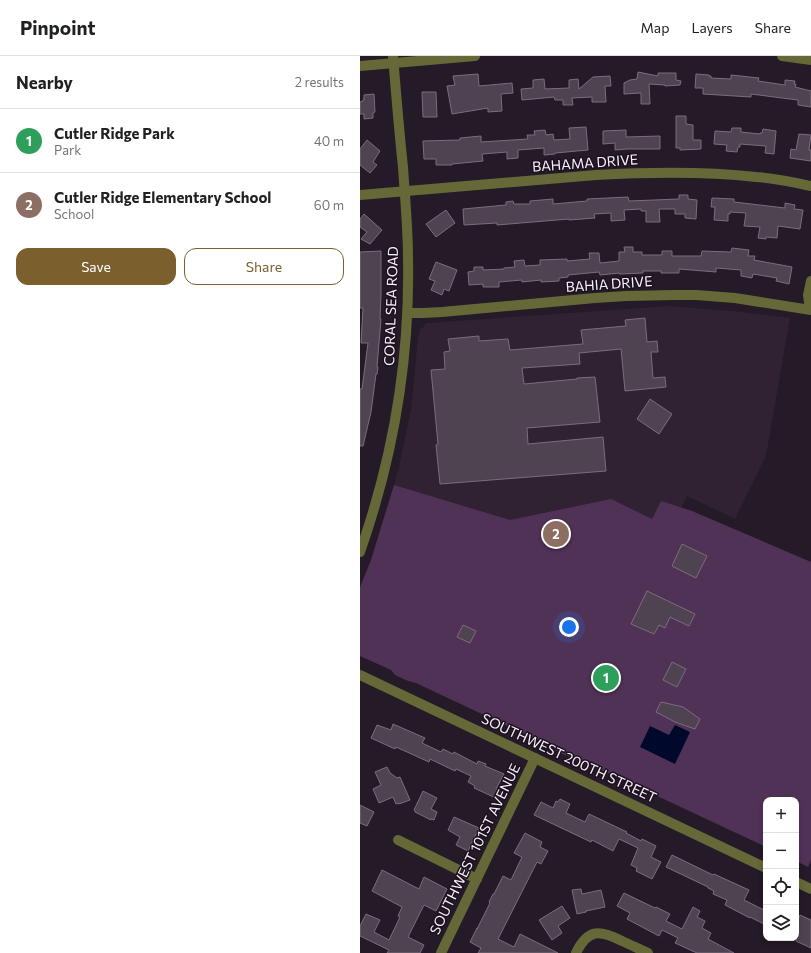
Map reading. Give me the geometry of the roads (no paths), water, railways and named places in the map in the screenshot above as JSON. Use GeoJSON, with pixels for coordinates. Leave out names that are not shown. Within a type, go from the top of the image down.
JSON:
{"type":"FeatureCollection","features":[{"type":"Feature","properties":{"kind":"street"},"geometry":{"type":"LineString","coordinates":[[360,66],[393,59],[475,56]]}},
{"type":"Feature","properties":{"kind":"street"},"geometry":{"type":"LineString","coordinates":[[782,56],[811,60]]}},
{"type":"Feature","properties":{"kind":"street","name":"CORAL SEA ROAD"},"geometry":{"type":"LineString","coordinates":[[360,552],[377,499],[391,442],[402,373],[408,313],[408,246],[405,192],[393,59]]}},
{"type":"Feature","properties":{"kind":"street","name":"BAHAMA DRIVE"},"geometry":{"type":"LineString","coordinates":[[360,196],[596,175],[673,172],[757,177],[811,186]]}},
{"type":"Feature","properties":{"kind":"street"},"geometry":{"type":"LineString","coordinates":[[810,310],[808,295],[811,281]]}},
{"type":"Feature","properties":{"kind":"street","name":"BAHIA DRIVE"},"geometry":{"type":"LineString","coordinates":[[408,313],[442,312],[618,297],[674,295],[696,295],[766,302],[810,310]]}},
{"type":"Feature","properties":{"kind":"street","name":"SOUTHWEST 200TH STREET"},"geometry":{"type":"LineString","coordinates":[[360,675],[763,867]]}},
{"type":"Feature","properties":{"kind":"street","name":"SOUTHWEST 101ST AVENUE"},"geometry":{"type":"LineString","coordinates":[[441,953],[534,758]]}},
{"type":"Feature","properties":{"kind":"street"},"geometry":{"type":"LineString","coordinates":[[398,840],[477,879]]}},
{"type":"Feature","properties":{"kind":"street"},"geometry":{"type":"LineString","coordinates":[[799,883],[811,889]]}},
{"type":"Feature","properties":{"kind":"street"},"geometry":{"type":"LineString","coordinates":[[576,953],[584,940],[591,935],[603,933],[648,953]]}},
{"type":"Feature","properties":{"kind":"water"},"geometry":{"type":"Polygon","coordinates":[[[675,725],[690,732],[675,764],[640,747],[650,726],[669,735],[675,725]]]}},
{"type":"Feature","properties":{"kind":"place","name":"Cutler Ridge Elementary School"},"geometry":{"type":"Point","coordinates":[556,534]}},
{"type":"Feature","properties":{"kind":"place","name":"Cutler Ridge Park"},"geometry":{"type":"Point","coordinates":[606,678]}}]}
